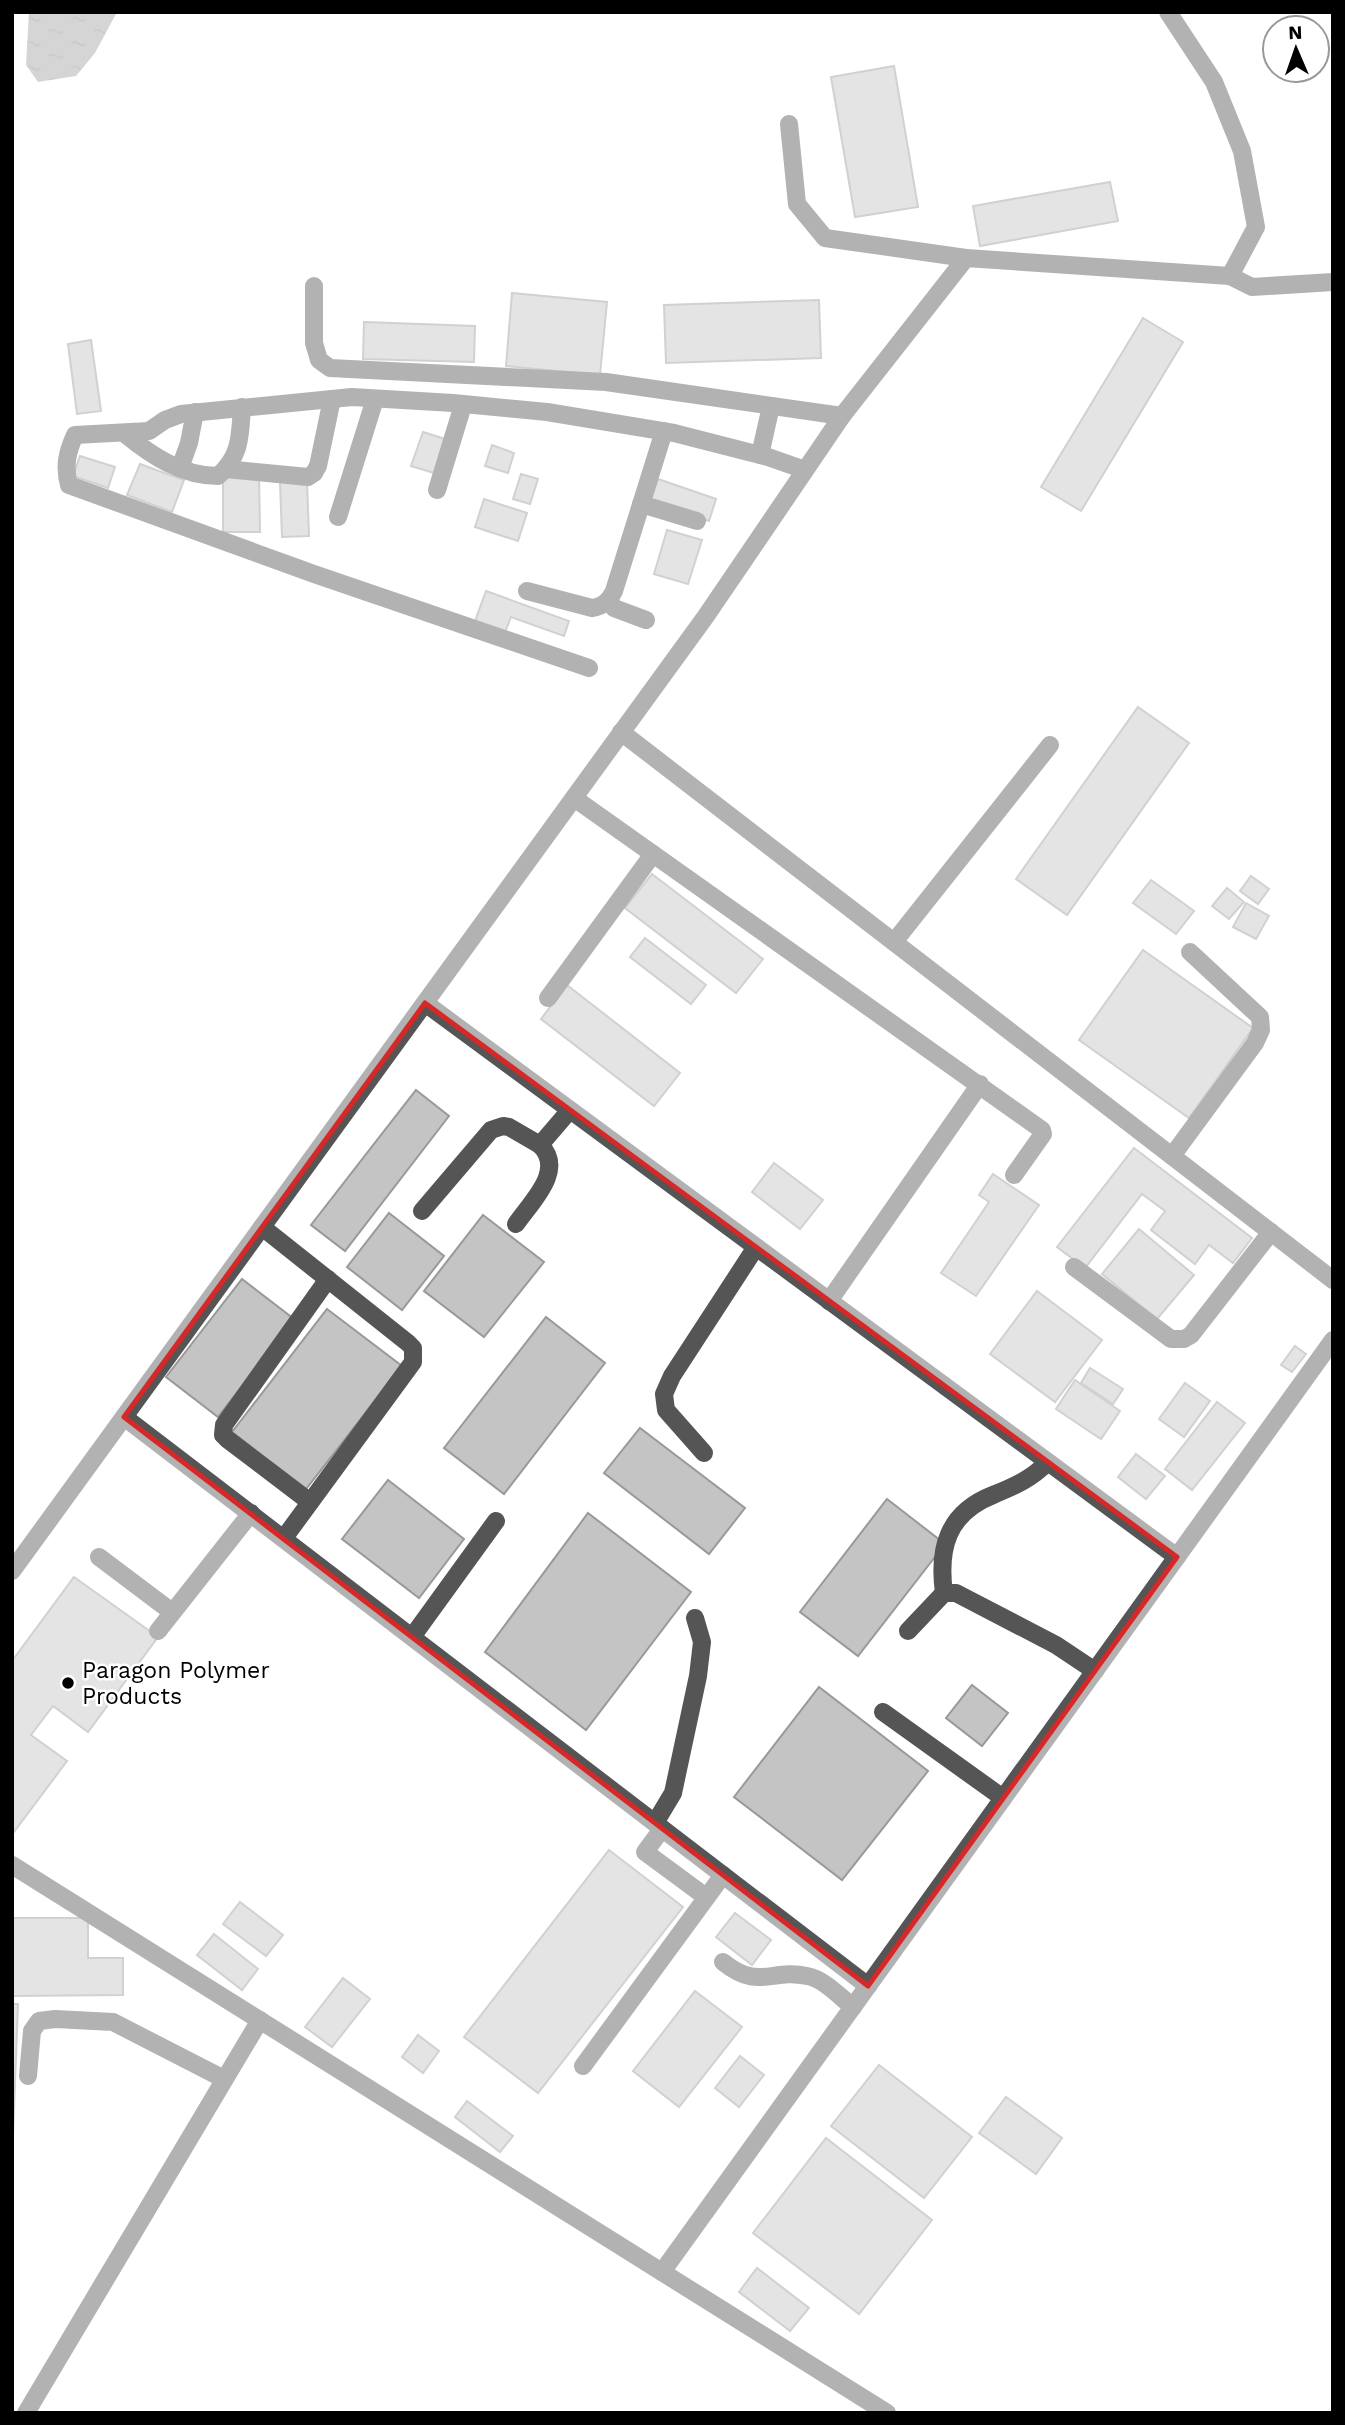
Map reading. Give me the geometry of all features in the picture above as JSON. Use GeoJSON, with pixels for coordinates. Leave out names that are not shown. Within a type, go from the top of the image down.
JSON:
{"type":"FeatureCollection","features":[{"type":"Feature","properties":{"kind":"street"},"geometry":{"type":"LineString","coordinates":[[1168,12],[1214,82],[1242,151],[1256,227],[1230,276]]}},
{"type":"Feature","properties":{"kind":"street"},"geometry":{"type":"LineString","coordinates":[[789,124],[797,204],[825,238],[966,258],[1230,276],[1252,287],[1333,282]]}},
{"type":"Feature","properties":{"kind":"street"},"geometry":{"type":"LineString","coordinates":[[12,1571],[706,616],[842,416],[966,258]]}},
{"type":"Feature","properties":{"kind":"street"},"geometry":{"type":"LineString","coordinates":[[314,286],[314,343],[319,360],[330,368],[606,382],[842,416]]}},
{"type":"Feature","properties":{"kind":"street"},"geometry":{"type":"LineString","coordinates":[[589,668],[314,574],[69,485],[66,461],[75,435],[125,434],[149,430],[165,420],[195,412],[332,399],[375,398],[547,412],[664,431],[760,455],[805,470]]}},
{"type":"Feature","properties":{"kind":"street"},"geometry":{"type":"LineString","coordinates":[[338,517],[375,398]]}},
{"type":"Feature","properties":{"kind":"street"},"geometry":{"type":"LineString","coordinates":[[226,469],[308,477],[318,466],[332,399]]}},
{"type":"Feature","properties":{"kind":"street"},"geometry":{"type":"LineString","coordinates":[[437,490],[463,405]]}},
{"type":"Feature","properties":{"kind":"street"},"geometry":{"type":"LineString","coordinates":[[760,455],[771,406]]}},
{"type":"Feature","properties":{"kind":"street"},"geometry":{"type":"LineString","coordinates":[[125,434],[158,460],[199,476],[218,476],[230,466],[237,451],[242,407]]}},
{"type":"Feature","properties":{"kind":"street"},"geometry":{"type":"LineString","coordinates":[[180,468],[189,443],[195,412]]}},
{"type":"Feature","properties":{"kind":"street"},"geometry":{"type":"LineString","coordinates":[[527,590],[592,608],[601,607],[609,600],[664,431]]}},
{"type":"Feature","properties":{"kind":"street"},"geometry":{"type":"LineString","coordinates":[[641,504],[698,521]]}},
{"type":"Feature","properties":{"kind":"street"},"geometry":{"type":"LineString","coordinates":[[609,600],[614,608],[646,620]]}},
{"type":"Feature","properties":{"kind":"street"},"geometry":{"type":"LineString","coordinates":[[621,732],[1333,1280]]}},
{"type":"Feature","properties":{"kind":"street"},"geometry":{"type":"LineString","coordinates":[[894,942],[1050,745]]}},
{"type":"Feature","properties":{"kind":"street"},"geometry":{"type":"LineString","coordinates":[[574,798],[1043,1131],[1014,1175]]}},
{"type":"Feature","properties":{"kind":"street"},"geometry":{"type":"LineString","coordinates":[[548,998],[653,854]]}},
{"type":"Feature","properties":{"kind":"street"},"geometry":{"type":"LineString","coordinates":[[1172,1156],[1255,1043],[1261,1030],[1260,1017],[1190,952]]}},
{"type":"Feature","properties":{"kind":"street"},"geometry":{"type":"LineString","coordinates":[[425,1003],[1177,1557]]}},
{"type":"Feature","properties":{"kind":"street"},"geometry":{"type":"LineString","coordinates":[[829,1301],[980,1084]]}},
{"type":"Feature","properties":{"kind":"street"},"geometry":{"type":"LineString","coordinates":[[540,1145],[570,1110]]}},
{"type":"Feature","properties":{"kind":"street"},"geometry":{"type":"LineString","coordinates":[[422,1211],[491,1130],[503,1126],[540,1145],[550,1158],[550,1170],[516,1224]]}},
{"type":"Feature","properties":{"kind":"street"},"geometry":{"type":"LineString","coordinates":[[262,1227],[408,1343],[415,1355],[414,1362],[284,1538]]}},
{"type":"Feature","properties":{"kind":"street"},"geometry":{"type":"LineString","coordinates":[[1074,1267],[1171,1339],[1184,1339],[1191,1335],[1271,1232]]}},
{"type":"Feature","properties":{"kind":"street"},"geometry":{"type":"LineString","coordinates":[[704,1453],[666,1410],[664,1394],[672,1376],[756,1247]]}},
{"type":"Feature","properties":{"kind":"street"},"geometry":{"type":"LineString","coordinates":[[310,1503],[227,1439],[222,1430],[328,1279]]}},
{"type":"Feature","properties":{"kind":"street"},"geometry":{"type":"LineString","coordinates":[[662,2272],[1333,1340]]}},
{"type":"Feature","properties":{"kind":"street"},"geometry":{"type":"LineString","coordinates":[[124,1417],[868,1986]]}},
{"type":"Feature","properties":{"kind":"street"},"geometry":{"type":"LineString","coordinates":[[944,1593],[941,1568],[943,1556],[948,1533],[957,1521],[972,1506],[1034,1477],[1048,1462]]}},
{"type":"Feature","properties":{"kind":"street"},"geometry":{"type":"LineString","coordinates":[[158,1631],[251,1513]]}},
{"type":"Feature","properties":{"kind":"street"},"geometry":{"type":"LineString","coordinates":[[412,1637],[496,1521]]}},
{"type":"Feature","properties":{"kind":"street"},"geometry":{"type":"LineString","coordinates":[[99,1557],[172,1612]]}},
{"type":"Feature","properties":{"kind":"street"},"geometry":{"type":"LineString","coordinates":[[908,1631],[944,1593],[956,1593],[1056,1645],[1095,1671]]}},
{"type":"Feature","properties":{"kind":"street"},"geometry":{"type":"LineString","coordinates":[[695,1618],[702,1642],[698,1676],[673,1793],[645,1852],[706,1898]]}},
{"type":"Feature","properties":{"kind":"street"},"geometry":{"type":"LineString","coordinates":[[883,1712],[1003,1798]]}},
{"type":"Feature","properties":{"kind":"street"},"geometry":{"type":"LineString","coordinates":[[687,1883],[704,1860]]}},
{"type":"Feature","properties":{"kind":"street"},"geometry":{"type":"LineString","coordinates":[[12,1865],[887,2413]]}},
{"type":"Feature","properties":{"kind":"street"},"geometry":{"type":"LineString","coordinates":[[583,2066],[723,1875]]}},
{"type":"Feature","properties":{"kind":"street"},"geometry":{"type":"LineString","coordinates":[[723,1962],[738,1974],[756,1979],[806,1975],[817,1979],[853,2007]]}},
{"type":"Feature","properties":{"kind":"street"},"geometry":{"type":"LineString","coordinates":[[28,2076],[32,2031],[39,2021],[55,2020],[113,2022],[224,2079]]}},
{"type":"Feature","properties":{"kind":"street"},"geometry":{"type":"LineString","coordinates":[[26,2413],[260,2020]]}},
{"type":"Feature","properties":{"kind":"highlighted area"},"geometry":{"type":"Polygon","coordinates":[[[425,1003],[1177,1557],[868,1986],[124,1417],[425,1003]]]}},
{"type":"Feature","properties":{"kind":"water"},"geometry":{"type":"Polygon","coordinates":[[[29,12],[117,12],[95,53],[76,76],[38,82],[26,65],[29,12]]]}},
{"type":"Feature","properties":{"kind":"building"},"geometry":{"type":"Polygon","coordinates":[[[894,66],[918,207],[855,217],[831,77],[894,66]]]}},
{"type":"Feature","properties":{"kind":"building"},"geometry":{"type":"Polygon","coordinates":[[[1110,182],[1118,221],[980,246],[973,206],[1110,182]]]}},
{"type":"Feature","properties":{"kind":"building"},"geometry":{"type":"Polygon","coordinates":[[[512,293],[607,302],[600,375],[506,366],[512,293]]]}},
{"type":"Feature","properties":{"kind":"building"},"geometry":{"type":"Polygon","coordinates":[[[819,300],[821,358],[666,363],[664,305],[819,300]]]}},
{"type":"Feature","properties":{"kind":"building"},"geometry":{"type":"Polygon","coordinates":[[[1143,318],[1183,342],[1081,511],[1041,487],[1143,318]]]}},
{"type":"Feature","properties":{"kind":"building"},"geometry":{"type":"Polygon","coordinates":[[[364,322],[475,326],[474,362],[363,359],[364,322]]]}},
{"type":"Feature","properties":{"kind":"building"},"geometry":{"type":"Polygon","coordinates":[[[91,340],[101,411],[77,414],[68,344],[91,340]]]}},
{"type":"Feature","properties":{"kind":"building"},"geometry":{"type":"Polygon","coordinates":[[[423,432],[445,439],[434,473],[411,466],[423,432]]]}},
{"type":"Feature","properties":{"kind":"building"},"geometry":{"type":"Polygon","coordinates":[[[492,445],[514,453],[508,473],[485,466],[492,445]]]}},
{"type":"Feature","properties":{"kind":"building"},"geometry":{"type":"Polygon","coordinates":[[[80,456],[115,467],[108,488],[73,476],[80,456]]]}},
{"type":"Feature","properties":{"kind":"building"},"geometry":{"type":"Polygon","coordinates":[[[140,464],[184,480],[172,512],[127,495],[140,464]]]}},
{"type":"Feature","properties":{"kind":"building"},"geometry":{"type":"Polygon","coordinates":[[[521,474],[538,479],[530,504],[513,499],[521,474]]]}},
{"type":"Feature","properties":{"kind":"building"},"geometry":{"type":"Polygon","coordinates":[[[223,476],[259,476],[260,532],[223,532],[223,476]]]}},
{"type":"Feature","properties":{"kind":"building"},"geometry":{"type":"Polygon","coordinates":[[[658,479],[716,499],[709,521],[651,500],[658,479]]]}},
{"type":"Feature","properties":{"kind":"building"},"geometry":{"type":"Polygon","coordinates":[[[307,481],[309,536],[282,537],[280,482],[307,481]]]}},
{"type":"Feature","properties":{"kind":"building"},"geometry":{"type":"Polygon","coordinates":[[[484,499],[527,513],[518,541],[475,527],[484,499]]]}},
{"type":"Feature","properties":{"kind":"building"},"geometry":{"type":"Polygon","coordinates":[[[667,530],[702,540],[688,584],[654,574],[667,530]]]}},
{"type":"Feature","properties":{"kind":"building"},"geometry":{"type":"Polygon","coordinates":[[[486,591],[569,621],[564,636],[511,617],[504,635],[474,624],[486,591]]]}},
{"type":"Feature","properties":{"kind":"building"},"geometry":{"type":"Polygon","coordinates":[[[1138,707],[1189,743],[1067,915],[1016,879],[1138,707]]]}},
{"type":"Feature","properties":{"kind":"building"},"geometry":{"type":"Polygon","coordinates":[[[652,874],[763,959],[736,993],[625,908],[652,874]]]}},
{"type":"Feature","properties":{"kind":"building"},"geometry":{"type":"Polygon","coordinates":[[[1251,876],[1269,889],[1258,904],[1240,891],[1251,876]]]}},
{"type":"Feature","properties":{"kind":"building"},"geometry":{"type":"Polygon","coordinates":[[[1151,880],[1194,911],[1176,934],[1133,903],[1151,880]]]}},
{"type":"Feature","properties":{"kind":"building"},"geometry":{"type":"Polygon","coordinates":[[[1227,888],[1244,902],[1229,919],[1212,906],[1227,888]]]}},
{"type":"Feature","properties":{"kind":"building"},"geometry":{"type":"Polygon","coordinates":[[[1246,903],[1269,916],[1256,939],[1233,927],[1246,903]]]}},
{"type":"Feature","properties":{"kind":"building"},"geometry":{"type":"Polygon","coordinates":[[[645,938],[706,985],[691,1004],[630,957],[645,938]]]}},
{"type":"Feature","properties":{"kind":"building"},"geometry":{"type":"Polygon","coordinates":[[[1143,950],[1253,1028],[1189,1118],[1079,1040],[1143,950]]]}},
{"type":"Feature","properties":{"kind":"building"},"geometry":{"type":"Polygon","coordinates":[[[567,985],[680,1073],[654,1106],[541,1019],[567,985]]]}},
{"type":"Feature","properties":{"kind":"building"},"geometry":{"type":"Polygon","coordinates":[[[416,1090],[449,1116],[345,1251],[311,1225],[416,1090]]]}},
{"type":"Feature","properties":{"kind":"building"},"geometry":{"type":"Polygon","coordinates":[[[1134,1148],[1252,1238],[1233,1263],[1209,1245],[1195,1264],[1151,1230],[1165,1211],[1142,1194],[1085,1268],[1057,1247],[1134,1148]]]}},
{"type":"Feature","properties":{"kind":"building"},"geometry":{"type":"Polygon","coordinates":[[[774,1163],[823,1200],[800,1229],[752,1192],[774,1163]]]}},
{"type":"Feature","properties":{"kind":"building"},"geometry":{"type":"Polygon","coordinates":[[[993,1174],[1039,1205],[976,1296],[941,1273],[989,1202],[979,1195],[993,1174]]]}},
{"type":"Feature","properties":{"kind":"building"},"geometry":{"type":"Polygon","coordinates":[[[389,1213],[444,1256],[402,1310],[347,1267],[389,1213]]]}},
{"type":"Feature","properties":{"kind":"building"},"geometry":{"type":"Polygon","coordinates":[[[483,1215],[544,1262],[484,1337],[424,1291],[483,1215]]]}},
{"type":"Feature","properties":{"kind":"building"},"geometry":{"type":"Polygon","coordinates":[[[1139,1229],[1194,1275],[1157,1319],[1102,1274],[1139,1229]]]}},
{"type":"Feature","properties":{"kind":"building"},"geometry":{"type":"Polygon","coordinates":[[[242,1279],[294,1319],[218,1417],[166,1377],[242,1279]]]}},
{"type":"Feature","properties":{"kind":"building"},"geometry":{"type":"Polygon","coordinates":[[[1037,1291],[1102,1340],[1055,1402],[990,1354],[1037,1291]]]}},
{"type":"Feature","properties":{"kind":"building"},"geometry":{"type":"Polygon","coordinates":[[[327,1309],[402,1366],[306,1489],[232,1432],[327,1309]]]}},
{"type":"Feature","properties":{"kind":"building"},"geometry":{"type":"Polygon","coordinates":[[[546,1317],[605,1363],[504,1494],[444,1448],[546,1317]]]}},
{"type":"Feature","properties":{"kind":"building"},"geometry":{"type":"Polygon","coordinates":[[[1295,1346],[1306,1354],[1292,1372],[1281,1365],[1295,1346]]]}},
{"type":"Feature","properties":{"kind":"building"},"geometry":{"type":"Polygon","coordinates":[[[1090,1368],[1123,1389],[1113,1404],[1081,1383],[1090,1368]]]}},
{"type":"Feature","properties":{"kind":"building"},"geometry":{"type":"Polygon","coordinates":[[[1075,1380],[1120,1411],[1101,1439],[1056,1409],[1075,1380]]]}},
{"type":"Feature","properties":{"kind":"building"},"geometry":{"type":"Polygon","coordinates":[[[1185,1383],[1210,1401],[1184,1437],[1159,1419],[1185,1383]]]}},
{"type":"Feature","properties":{"kind":"building"},"geometry":{"type":"Polygon","coordinates":[[[1217,1402],[1245,1423],[1192,1490],[1165,1469],[1217,1402]]]}},
{"type":"Feature","properties":{"kind":"building"},"geometry":{"type":"Polygon","coordinates":[[[640,1428],[745,1508],[709,1554],[604,1473],[640,1428]]]}},
{"type":"Feature","properties":{"kind":"building"},"geometry":{"type":"Polygon","coordinates":[[[1136,1454],[1165,1476],[1146,1499],[1118,1477],[1136,1454]]]}},
{"type":"Feature","properties":{"kind":"building"},"geometry":{"type":"Polygon","coordinates":[[[388,1480],[464,1539],[419,1598],[342,1539],[388,1480]]]}},
{"type":"Feature","properties":{"kind":"building"},"geometry":{"type":"Polygon","coordinates":[[[887,1499],[945,1544],[858,1656],[800,1612],[887,1499]]]}},
{"type":"Feature","properties":{"kind":"building"},"geometry":{"type":"Polygon","coordinates":[[[588,1513],[691,1592],[586,1730],[485,1652],[588,1513]]]}},
{"type":"Feature","properties":{"kind":"building","name":"Paragon Polymer Products"},"geometry":{"type":"Polygon","coordinates":[[[74,1577],[158,1637],[88,1732],[53,1706],[31,1735],[67,1761],[14,1832],[12,1661],[74,1577]]]}},
{"type":"Feature","properties":{"kind":"building"},"geometry":{"type":"Polygon","coordinates":[[[972,1685],[1008,1713],[982,1746],[946,1718],[972,1685]]]}},
{"type":"Feature","properties":{"kind":"building"},"geometry":{"type":"Polygon","coordinates":[[[819,1687],[928,1771],[842,1880],[734,1797],[819,1687]]]}},
{"type":"Feature","properties":{"kind":"building"},"geometry":{"type":"Polygon","coordinates":[[[609,1850],[683,1907],[538,2093],[464,2037],[609,1850]]]}},
{"type":"Feature","properties":{"kind":"building"},"geometry":{"type":"Polygon","coordinates":[[[240,1902],[283,1935],[266,1956],[223,1924],[240,1902]]]}},
{"type":"Feature","properties":{"kind":"building"},"geometry":{"type":"Polygon","coordinates":[[[735,1913],[771,1940],[752,1965],[716,1937],[735,1913]]]}},
{"type":"Feature","properties":{"kind":"building"},"geometry":{"type":"Polygon","coordinates":[[[12,1918],[88,1918],[88,1958],[123,1958],[123,1995],[12,1996],[12,1918]]]}},
{"type":"Feature","properties":{"kind":"building"},"geometry":{"type":"Polygon","coordinates":[[[214,1934],[258,1969],[242,1990],[197,1955],[214,1934]]]}},
{"type":"Feature","properties":{"kind":"building"},"geometry":{"type":"Polygon","coordinates":[[[343,1978],[370,1999],[332,2047],[305,2027],[343,1978]]]}},
{"type":"Feature","properties":{"kind":"building"},"geometry":{"type":"Polygon","coordinates":[[[695,1991],[742,2027],[679,2107],[633,2071],[695,1991]]]}},
{"type":"Feature","properties":{"kind":"building"},"geometry":{"type":"Polygon","coordinates":[[[12,2004],[18,2004],[13,2136],[12,2136],[12,2004]]]}},
{"type":"Feature","properties":{"kind":"building"},"geometry":{"type":"Polygon","coordinates":[[[418,2035],[439,2051],[423,2073],[402,2057],[418,2035]]]}},
{"type":"Feature","properties":{"kind":"building"},"geometry":{"type":"Polygon","coordinates":[[[740,2056],[764,2075],[739,2107],[715,2088],[740,2056]]]}},
{"type":"Feature","properties":{"kind":"building"},"geometry":{"type":"Polygon","coordinates":[[[879,2065],[972,2137],[924,2198],[831,2126],[879,2065]]]}},
{"type":"Feature","properties":{"kind":"building"},"geometry":{"type":"Polygon","coordinates":[[[1006,2097],[1062,2138],[1036,2174],[979,2133],[1006,2097]]]}},
{"type":"Feature","properties":{"kind":"building"},"geometry":{"type":"Polygon","coordinates":[[[467,2101],[513,2136],[500,2152],[455,2117],[467,2101]]]}},
{"type":"Feature","properties":{"kind":"building"},"geometry":{"type":"Polygon","coordinates":[[[826,2138],[932,2220],[859,2314],[753,2233],[826,2138]]]}},
{"type":"Feature","properties":{"kind":"building"},"geometry":{"type":"Polygon","coordinates":[[[757,2268],[809,2308],[790,2331],[739,2292],[757,2268]]]}},
{"type":"Feature","properties":{"kind":"place","name":"Paragon Polymer Products"},"geometry":{"type":"Point","coordinates":[68,1683]}}]}
